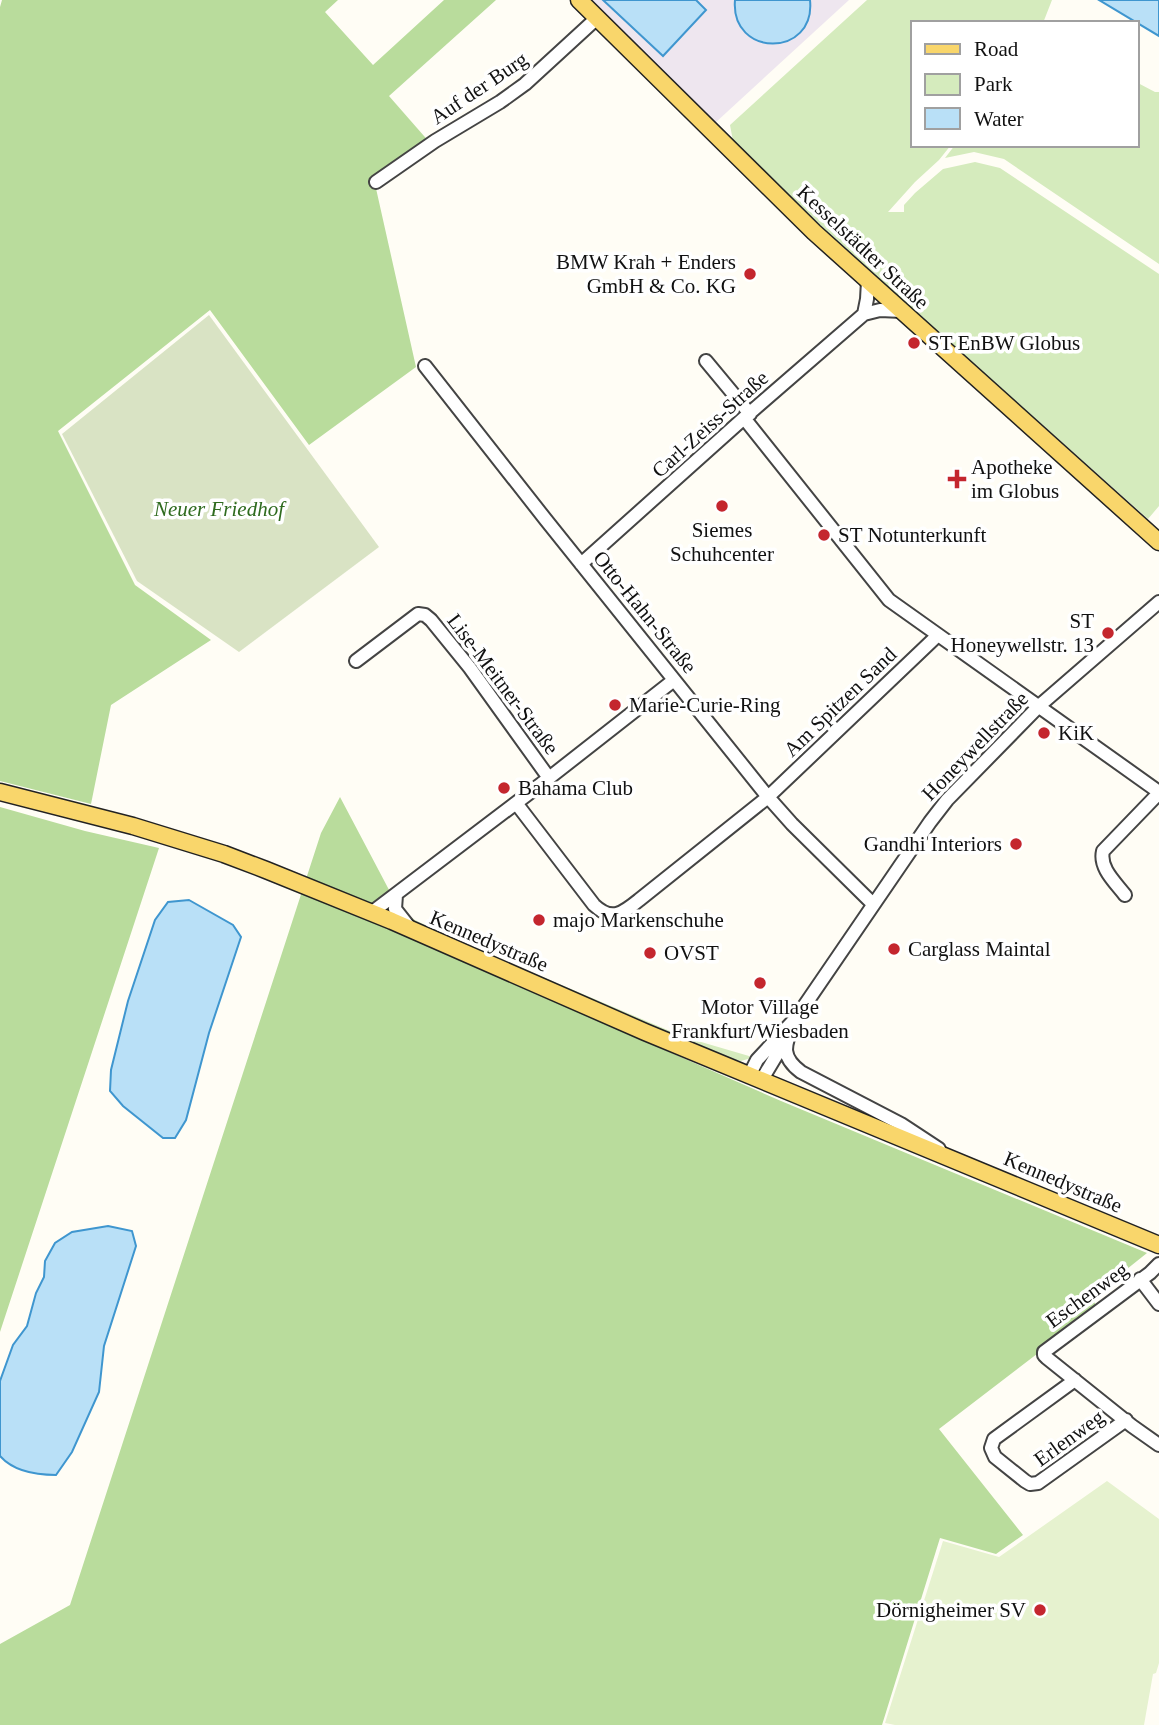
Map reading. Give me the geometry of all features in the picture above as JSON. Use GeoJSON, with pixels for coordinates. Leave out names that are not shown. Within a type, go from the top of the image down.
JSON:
{"type":"FeatureCollection","features":[{"type":"Feature","properties":{"kind":"main road","name":"Kesselstädter Straße"},"geometry":{"type":"LineString","coordinates":[[579,0],[814,232],[1153,537]]}},
{"type":"Feature","properties":{"kind":"main road","name":"Kennedystraße"},"geometry":{"type":"LineString","coordinates":[[0,792],[133,826],[224,854],[371,913],[755,1078],[1159,1245]]}},
{"type":"Feature","properties":{"kind":"street","name":"Auf der Burg"},"geometry":{"type":"LineString","coordinates":[[376,183],[435,141],[526,84],[597,18]]}},
{"type":"Feature","properties":{"kind":"street"},"geometry":{"type":"LineString","coordinates":[[867,281],[864,314],[880,310],[902,311]]}},
{"type":"Feature","properties":{"kind":"street","name":"Carl-Zeiss-Straße"},"geometry":{"type":"LineString","coordinates":[[581,564],[864,314]]}},
{"type":"Feature","properties":{"kind":"street"},"geometry":{"type":"LineString","coordinates":[[706,361],[885,596],[1159,792],[1103,850],[1101,856],[1103,866],[1125,895]]}},
{"type":"Feature","properties":{"kind":"street","name":"Otto-Hahn-Straße"},"geometry":{"type":"LineString","coordinates":[[425,366],[768,797],[873,904]]}},
{"type":"Feature","properties":{"kind":"street"},"geometry":{"type":"LineString","coordinates":[[1153,537],[1159,549]]}},
{"type":"Feature","properties":{"kind":"street","name":"Honeywellstraße"},"geometry":{"type":"LineString","coordinates":[[755,1078],[757,1059],[796,1018],[947,800],[1040,706],[1159,602]]}},
{"type":"Feature","properties":{"kind":"street","name":"Lise-Meitner-Straße"},"geometry":{"type":"LineString","coordinates":[[356,661],[418,614],[425,615],[470,668],[549,778]]}},
{"type":"Feature","properties":{"kind":"street","name":"Am Spitzen Sand"},"geometry":{"type":"LineString","coordinates":[[768,797],[938,635]]}},
{"type":"Feature","properties":{"kind":"street"},"geometry":{"type":"LineString","coordinates":[[371,913],[674,680]]}},
{"type":"Feature","properties":{"kind":"street"},"geometry":{"type":"LineString","coordinates":[[516,803],[594,905],[613,915],[625,911],[768,797]]}},
{"type":"Feature","properties":{"kind":"street"},"geometry":{"type":"LineString","coordinates":[[396,895],[395,909],[412,931]]}},
{"type":"Feature","properties":{"kind":"street"},"geometry":{"type":"LineString","coordinates":[[755,1078],[789,1034],[796,1018]]}},
{"type":"Feature","properties":{"kind":"street","name":"Kennedystraße"},"geometry":{"type":"LineString","coordinates":[[789,1034],[786,1053],[795,1067],[912,1130],[950,1158]]}},
{"type":"Feature","properties":{"kind":"street","name":"Eschenweg"},"geometry":{"type":"LineString","coordinates":[[1075,1380],[1044,1355],[1046,1349],[1159,1264]]}},
{"type":"Feature","properties":{"kind":"street"},"geometry":{"type":"LineString","coordinates":[[1140,1279],[1159,1304]]}},
{"type":"Feature","properties":{"kind":"street"},"geometry":{"type":"LineString","coordinates":[[1075,1380],[1159,1445]]}},
{"type":"Feature","properties":{"kind":"street","name":"Erlenweg"},"geometry":{"type":"LineString","coordinates":[[1075,1380],[995,1439],[991,1448],[995,1457],[1025,1481],[1030,1484],[1038,1483],[1126,1420]]}},
{"type":"Feature","properties":{"kind":"shaded area"},"geometry":{"type":"Polygon","coordinates":[[[591,0],[849,0],[715,123],[591,0]]]}},
{"type":"Feature","properties":{"kind":"green space"},"geometry":{"type":"Polygon","coordinates":[[[2,0],[338,0],[325,12],[373,65],[444,0],[496,0],[389,96],[431,144],[375,184],[416,367],[309,445],[210,310],[58,431],[135,585],[211,640],[111,705],[91,804],[0,781],[2,0]]]}},
{"type":"Feature","properties":{"kind":"green space"},"geometry":{"type":"Polygon","coordinates":[[[867,0],[1052,0],[1044,21],[911,21],[911,147],[949,147],[888,212],[904,212],[904,205],[943,169],[975,162],[1000,168],[1159,274],[1159,506],[1148,519],[843,247],[733,141],[730,125],[867,0]]]}},
{"type":"Feature","properties":{"kind":"green space"},"geometry":{"type":"Polygon","coordinates":[[[1138,83],[1159,92],[1159,264],[1004,159],[974,152],[945,158],[953,147],[1138,147],[1138,83]]]}},
{"type":"Feature","properties":{"kind":"green space","name":"Neuer Friedhof"},"geometry":{"type":"Polygon","coordinates":[[[209,315],[379,547],[239,652],[137,581],[62,434],[209,315]]]}},
{"type":"Feature","properties":{"kind":"green space"},"geometry":{"type":"Polygon","coordinates":[[[340,797],[416,941],[781,1101],[1147,1253],[1092,1297],[1097,1308],[939,1429],[1023,1535],[996,1554],[940,1538],[882,1725],[0,1725],[0,1644],[70,1605],[321,833],[340,797]]]}},
{"type":"Feature","properties":{"kind":"green space"},"geometry":{"type":"Polygon","coordinates":[[[0,807],[159,848],[0,1332],[0,807]]]}},
{"type":"Feature","properties":{"kind":"green space"},"geometry":{"type":"Polygon","coordinates":[[[404,911],[415,920],[458,941],[684,1037],[751,1058],[741,1061],[731,1059],[454,943],[436,931],[407,918],[404,911]]]}},
{"type":"Feature","properties":{"kind":"green space","name":"Dörnigheimer SV"},"geometry":{"type":"Polygon","coordinates":[[[1107,1481],[1159,1519],[1159,1663],[1156,1673],[1153,1674],[1144,1725],[885,1723],[943,1541],[999,1557],[1107,1481]]]}},
{"type":"Feature","properties":{"kind":"water"},"geometry":{"type":"Polygon","coordinates":[[[603,0],[696,0],[706,10],[663,56],[603,0]]]}},
{"type":"Feature","properties":{"kind":"water"},"geometry":{"type":"Polygon","coordinates":[[[735,0],[810,0],[808,19],[800,33],[788,41],[773,44],[758,41],[745,33],[737,19],[735,0]]]}},
{"type":"Feature","properties":{"kind":"water"},"geometry":{"type":"Polygon","coordinates":[[[1099,0],[1159,0],[1159,36],[1099,0]]]}},
{"type":"Feature","properties":{"kind":"water"},"geometry":{"type":"Polygon","coordinates":[[[189,900],[233,925],[241,937],[209,1033],[186,1120],[175,1138],[163,1138],[123,1106],[110,1091],[111,1070],[128,1001],[155,920],[168,902],[189,900]]]}},
{"type":"Feature","properties":{"kind":"water"},"geometry":{"type":"Polygon","coordinates":[[[108,1226],[132,1231],[136,1246],[104,1346],[99,1392],[72,1452],[56,1475],[19,1469],[0,1456],[0,1381],[13,1345],[27,1326],[36,1293],[44,1277],[45,1261],[55,1243],[72,1232],[108,1226]]]}},
{"type":"Feature","properties":{"kind":"place","name":"BMW Krah + Enders GmbH & Co. KG"},"geometry":{"type":"Point","coordinates":[750,274]}},
{"type":"Feature","properties":{"kind":"place","name":"ST EnBW Globus"},"geometry":{"type":"Point","coordinates":[914,343]}},
{"type":"Feature","properties":{"kind":"place","name":"Apotheke im Globus"},"geometry":{"type":"Point","coordinates":[957,479]}},
{"type":"Feature","properties":{"kind":"place","name":"Siemes Schuhcenter"},"geometry":{"type":"Point","coordinates":[722,506]}},
{"type":"Feature","properties":{"kind":"place","name":"ST Notunterkunft"},"geometry":{"type":"Point","coordinates":[824,535]}},
{"type":"Feature","properties":{"kind":"place","name":"ST Honeywellstr. 13"},"geometry":{"type":"Point","coordinates":[1108,633]}},
{"type":"Feature","properties":{"kind":"place","name":"Marie-Curie-Ring"},"geometry":{"type":"Point","coordinates":[615,705]}},
{"type":"Feature","properties":{"kind":"place","name":"KiK"},"geometry":{"type":"Point","coordinates":[1044,733]}},
{"type":"Feature","properties":{"kind":"place","name":"Bahama Club"},"geometry":{"type":"Point","coordinates":[504,788]}},
{"type":"Feature","properties":{"kind":"place","name":"Gandhi Interiors"},"geometry":{"type":"Point","coordinates":[1016,844]}},
{"type":"Feature","properties":{"kind":"place","name":"majo Markenschuhe"},"geometry":{"type":"Point","coordinates":[539,920]}},
{"type":"Feature","properties":{"kind":"place","name":"Carglass Maintal"},"geometry":{"type":"Point","coordinates":[894,949]}},
{"type":"Feature","properties":{"kind":"place","name":"OVST"},"geometry":{"type":"Point","coordinates":[650,953]}},
{"type":"Feature","properties":{"kind":"place","name":"Motor Village Frankfurt/Wiesbaden"},"geometry":{"type":"Point","coordinates":[760,983]}},
{"type":"Feature","properties":{"kind":"place","name":"Dörnigheimer SV"},"geometry":{"type":"Point","coordinates":[1040,1610]}}]}
